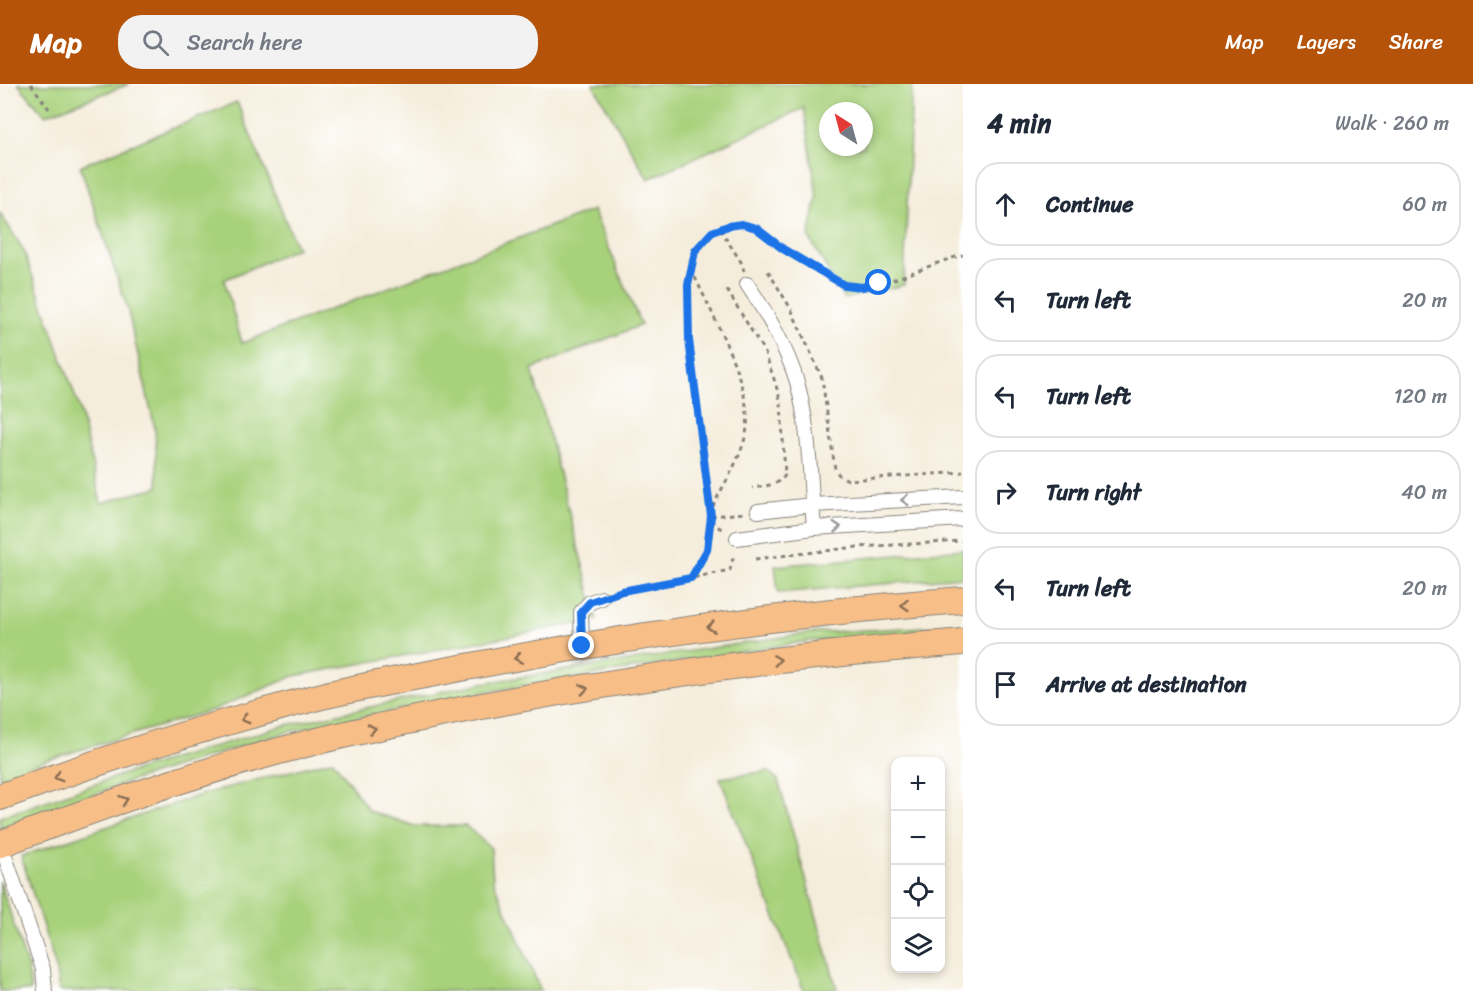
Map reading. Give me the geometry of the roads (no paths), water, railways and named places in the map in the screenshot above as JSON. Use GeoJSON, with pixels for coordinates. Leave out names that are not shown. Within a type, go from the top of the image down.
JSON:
{"type":"FeatureCollection","features":[{"type":"Feature","properties":{"kind":"highway"},"geometry":{"type":"LineString","coordinates":[[6,795],[139,750],[301,703],[408,679],[633,636],[879,606],[963,600]]}},
{"type":"Feature","properties":{"kind":"highway"},"geometry":{"type":"LineString","coordinates":[[1,844],[196,776],[358,731],[547,694],[798,657],[963,642]]}},
{"type":"Feature","properties":{"kind":"street"},"geometry":{"type":"LineString","coordinates":[[747,284],[771,320],[797,383],[802,406],[814,528]]}},
{"type":"Feature","properties":{"kind":"street"},"geometry":{"type":"LineString","coordinates":[[758,511],[812,505],[963,497]]}},
{"type":"Feature","properties":{"kind":"street"},"geometry":{"type":"LineString","coordinates":[[737,538],[814,528],[963,519]]}},
{"type":"Feature","properties":{"kind":"street"},"geometry":{"type":"LineString","coordinates":[[582,646],[581,612],[590,602],[602,598]]}},
{"type":"Feature","properties":{"kind":"street"},"geometry":{"type":"LineString","coordinates":[[1,844],[43,969],[45,991]]}}]}
